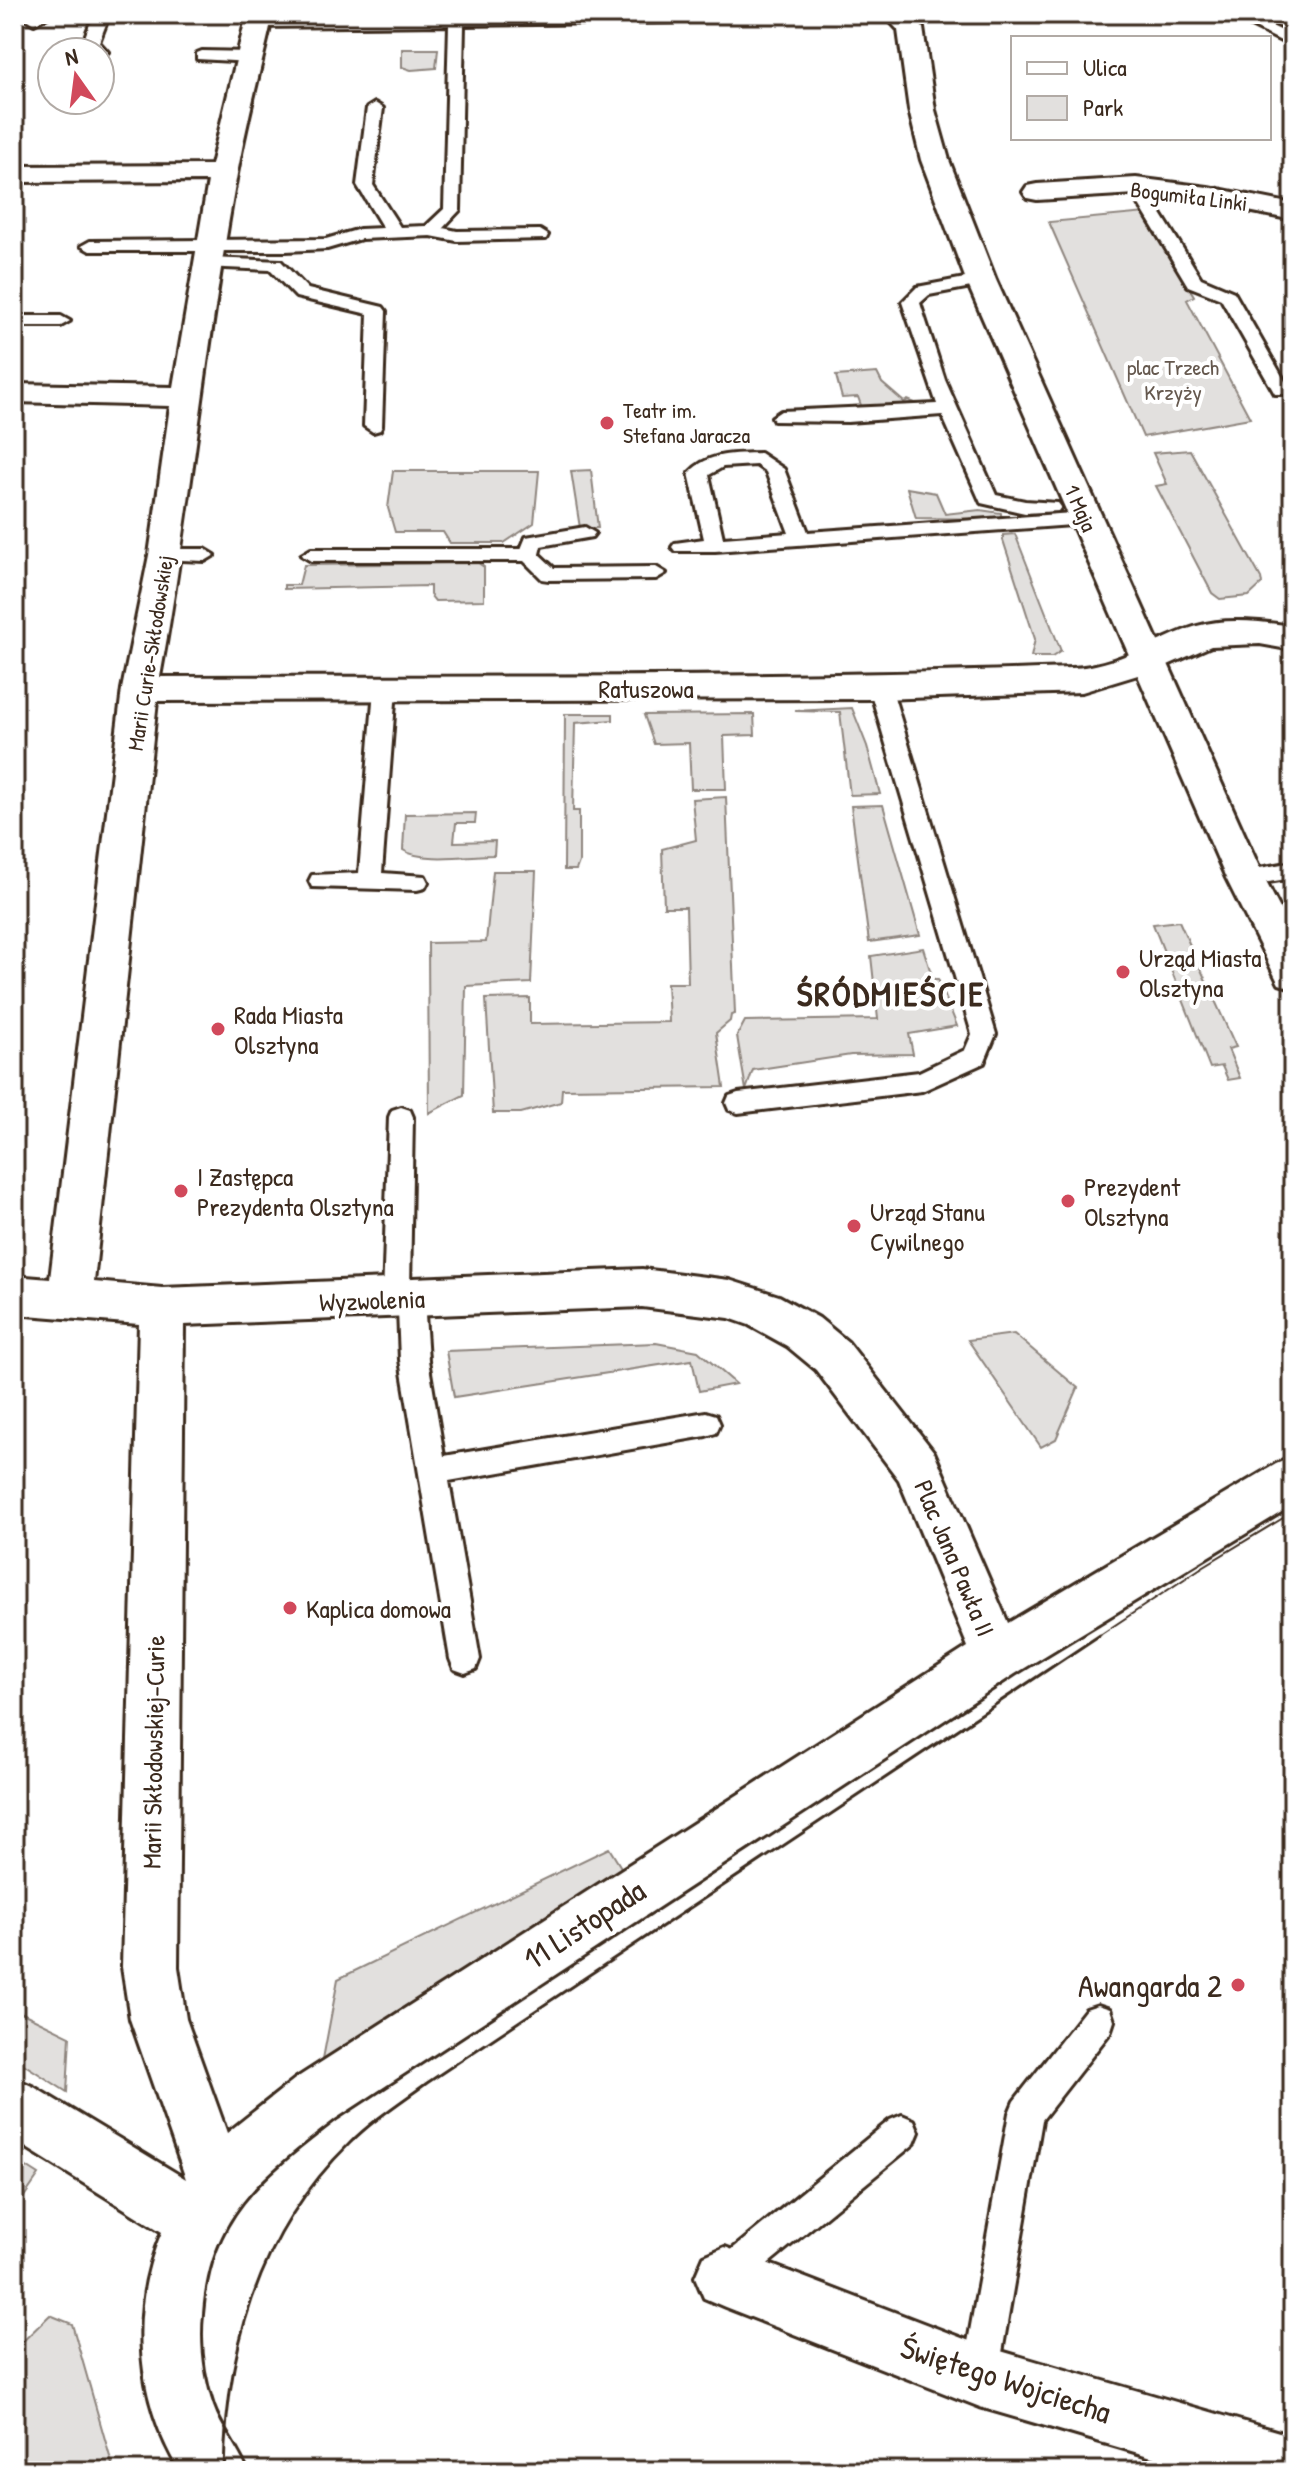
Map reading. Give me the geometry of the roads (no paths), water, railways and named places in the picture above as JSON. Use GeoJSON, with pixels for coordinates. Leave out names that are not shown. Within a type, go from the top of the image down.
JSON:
{"type":"FeatureCollection","features":[{"type":"Feature","properties":{"kind":"street","name":"Marii Curie-Skłodowskiej"},"geometry":{"type":"LineString","coordinates":[[70,1298],[140,689],[166,555],[187,397],[223,173],[259,18]]}},
{"type":"Feature","properties":{"kind":"street","name":"1 Maja"},"geometry":{"type":"LineString","coordinates":[[910,19],[927,133],[981,280],[1245,878],[1293,973]]}},
{"type":"Feature","properties":{"kind":"street"},"geometry":{"type":"LineString","coordinates":[[14,174],[223,173]]}},
{"type":"Feature","properties":{"kind":"street","name":"Bogumiła Linki"},"geometry":{"type":"LineString","coordinates":[[1037,192],[1136,186],[1208,195],[1293,212]]}},
{"type":"Feature","properties":{"kind":"street"},"geometry":{"type":"LineString","coordinates":[[14,393],[187,397]]}},
{"type":"Feature","properties":{"kind":"street","name":"Ratuszowa"},"geometry":{"type":"LineString","coordinates":[[140,689],[880,687],[1082,680],[1149,660],[1206,635],[1260,633],[1293,638]]}},
{"type":"Feature","properties":{"kind":"street","name":"Wyzwolenia"},"geometry":{"type":"LineString","coordinates":[[14,1295],[162,1307],[642,1288],[729,1299]]}},
{"type":"Feature","properties":{"kind":"street","name":"Plac Jana Pawła II"},"geometry":{"type":"LineString","coordinates":[[729,1299],[763,1310],[803,1332],[832,1356],[917,1467],[997,1657],[1293,1479]]}},
{"type":"Feature","properties":{"kind":"street","name":"Marii Skłodowskiej-Curie"},"geometry":{"type":"LineString","coordinates":[[162,1307],[150,1967],[158,2019],[207,2203]]}},
{"type":"Feature","properties":{"kind":"street","name":"11 Listopada"},"geometry":{"type":"LineString","coordinates":[[216,2471],[202,2453],[183,2413],[171,2362],[171,2307],[182,2255],[207,2203],[240,2159],[315,2099],[997,1657]]}},
{"type":"Feature","properties":{"kind":"street"},"geometry":{"type":"LineString","coordinates":[[14,2107],[207,2203]]}},
{"type":"Feature","properties":{"kind":"street","name":"Świętego Wojciecha"},"geometry":{"type":"LineString","coordinates":[[725,2277],[980,2376],[1293,2467]]}},
{"type":"Feature","properties":{"kind":"lane"},"geometry":{"type":"LineString","coordinates":[[1234,14],[1293,42]]}},
{"type":"Feature","properties":{"kind":"lane"},"geometry":{"type":"LineString","coordinates":[[259,18],[457,22],[682,18]]}},
{"type":"Feature","properties":{"kind":"lane"},"geometry":{"type":"LineString","coordinates":[[431,231],[452,210],[457,22]]}},
{"type":"Feature","properties":{"kind":"lane"},"geometry":{"type":"LineString","coordinates":[[93,36],[98,24]]}},
{"type":"Feature","properties":{"kind":"lane"},"geometry":{"type":"LineString","coordinates":[[202,56],[251,57]]}},
{"type":"Feature","properties":{"kind":"lane"},"geometry":{"type":"LineString","coordinates":[[375,108],[365,185],[380,213],[396,233]]}},
{"type":"Feature","properties":{"kind":"lane"},"geometry":{"type":"LineString","coordinates":[[1136,186],[1194,282],[1228,296],[1281,390]]}},
{"type":"Feature","properties":{"kind":"lane"},"geometry":{"type":"LineString","coordinates":[[211,253],[238,247],[327,244],[360,234],[431,231],[457,236],[540,235]]}},
{"type":"Feature","properties":{"kind":"lane"},"geometry":{"type":"LineString","coordinates":[[90,246],[211,253],[275,265],[302,293],[377,311],[373,426]]}},
{"type":"Feature","properties":{"kind":"lane"},"geometry":{"type":"LineString","coordinates":[[981,280],[923,291],[911,302],[948,409],[988,499],[1025,507],[1083,512]]}},
{"type":"Feature","properties":{"kind":"lane"},"geometry":{"type":"LineString","coordinates":[[14,321],[61,321]]}},
{"type":"Feature","properties":{"kind":"lane"},"geometry":{"type":"LineString","coordinates":[[781,417],[948,409]]}},
{"type":"Feature","properties":{"kind":"lane"},"geometry":{"type":"LineString","coordinates":[[715,545],[699,473],[719,461],[760,459],[774,469],[801,539]]}},
{"type":"Feature","properties":{"kind":"lane"},"geometry":{"type":"LineString","coordinates":[[682,547],[1083,512]]}},
{"type":"Feature","properties":{"kind":"lane"},"geometry":{"type":"LineString","coordinates":[[529,555],[533,541],[585,533]]}},
{"type":"Feature","properties":{"kind":"lane"},"geometry":{"type":"LineString","coordinates":[[166,555],[205,555]]}},
{"type":"Feature","properties":{"kind":"lane"},"geometry":{"type":"LineString","coordinates":[[311,555],[529,555],[549,574],[656,573]]}},
{"type":"Feature","properties":{"kind":"lane"},"geometry":{"type":"LineString","coordinates":[[738,1103],[922,1081],[975,1056],[984,1034],[880,687]]}},
{"type":"Feature","properties":{"kind":"lane"},"geometry":{"type":"LineString","coordinates":[[370,882],[385,689]]}},
{"type":"Feature","properties":{"kind":"lane"},"geometry":{"type":"LineString","coordinates":[[1245,878],[1293,870]]}},
{"type":"Feature","properties":{"kind":"lane"},"geometry":{"type":"LineString","coordinates":[[320,881],[417,882]]}},
{"type":"Feature","properties":{"kind":"lane"},"geometry":{"type":"LineString","coordinates":[[401,1117],[403,1299],[465,1659]]}},
{"type":"Feature","properties":{"kind":"lane"},"geometry":{"type":"LineString","coordinates":[[433,1471],[706,1424]]}},
{"type":"Feature","properties":{"kind":"lane"},"geometry":{"type":"LineString","coordinates":[[980,2376],[1026,2113],[1098,2021]]}},
{"type":"Feature","properties":{"kind":"lane"},"geometry":{"type":"LineString","coordinates":[[725,2277],[902,2132]]}},
{"type":"Feature","properties":{"kind":"tram line"},"geometry":{"type":"LineString","coordinates":[[1097,1637],[1293,1512]]}},
{"type":"Feature","properties":{"kind":"tram line"},"geometry":{"type":"LineString","coordinates":[[224,2471],[232,2380],[254,2294],[292,2214],[350,2143],[427,2083],[1100,1635]]}},
{"type":"Feature","properties":{"kind":"place","name":"Teatr im. Stefana Jaracza"},"geometry":{"type":"Point","coordinates":[607,423]}},
{"type":"Feature","properties":{"kind":"place","name":"Urząd Miasta Olsztyna"},"geometry":{"type":"Point","coordinates":[1123,972]}},
{"type":"Feature","properties":{"kind":"place","name":"Rada Miasta Olsztyna"},"geometry":{"type":"Point","coordinates":[218,1029]}},
{"type":"Feature","properties":{"kind":"place","name":"I Zastępca Prezydenta Olsztyna"},"geometry":{"type":"Point","coordinates":[181,1191]}},
{"type":"Feature","properties":{"kind":"place","name":"Prezydent Olsztyna"},"geometry":{"type":"Point","coordinates":[1068,1201]}},
{"type":"Feature","properties":{"kind":"place","name":"Urząd Stanu Cywilnego"},"geometry":{"type":"Point","coordinates":[854,1226]}},
{"type":"Feature","properties":{"kind":"place","name":"Kaplica domowa"},"geometry":{"type":"Point","coordinates":[290,1608]}},
{"type":"Feature","properties":{"kind":"place","name":"Awangarda 2"},"geometry":{"type":"Point","coordinates":[1238,1985]}},
{"type":"Feature","properties":{"kind":"district","name":"ŚRÓDMIEŚCIE"},"geometry":{"type":"Point","coordinates":[891,994]}},
{"type":"Feature","properties":{"kind":"park label","name":"plac Trzech Krzyży"},"geometry":{"type":"Point","coordinates":[1173,380]}}]}
